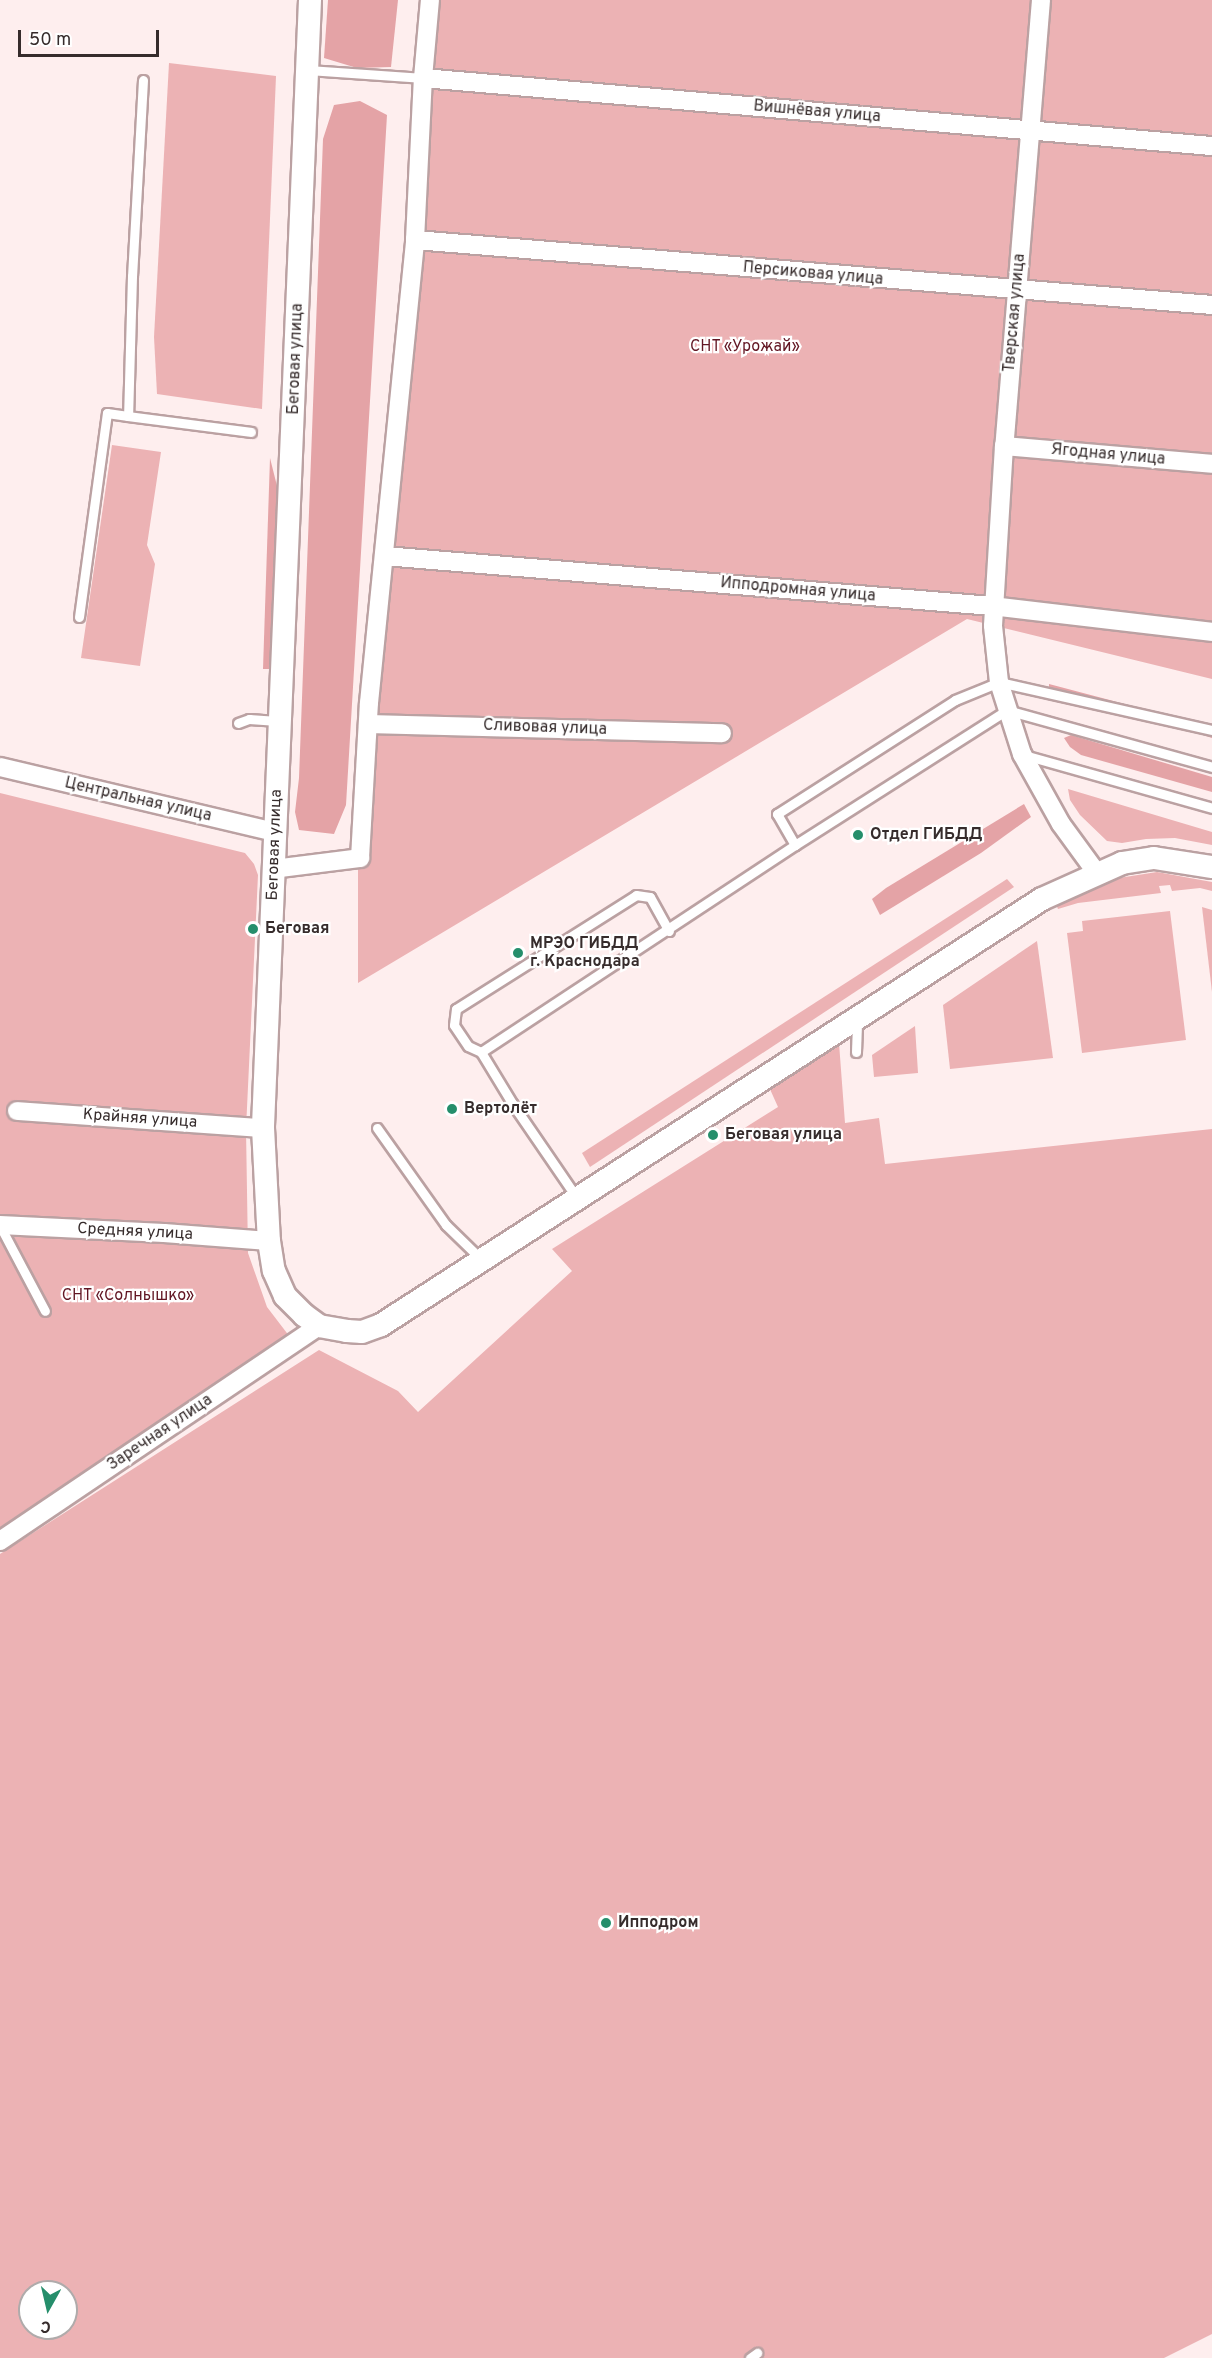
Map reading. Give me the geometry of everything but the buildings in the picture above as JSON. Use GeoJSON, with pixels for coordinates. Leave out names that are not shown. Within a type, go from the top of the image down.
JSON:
{"type":"FeatureCollection","features":[{"type":"Feature","properties":{"kind":"street","name":"Беговая улица"},"geometry":{"type":"LineString","coordinates":[[310,0],[309,70],[263,1128],[269,1241],[277,1282],[293,1305],[319,1326]]}},
{"type":"Feature","properties":{"kind":"street"},"geometry":{"type":"LineString","coordinates":[[273,869],[360,858],[368,724],[415,240],[423,78],[430,0]]}},
{"type":"Feature","properties":{"kind":"street","name":"Тверская улица"},"geometry":{"type":"LineString","coordinates":[[1041,0],[1004,446],[992,606],[993,626],[999,682],[1022,754],[1061,824],[1096,872]]}},
{"type":"Feature","properties":{"kind":"street","name":"Вишнёвая улица"},"geometry":{"type":"LineString","coordinates":[[423,78],[1212,146]]}},
{"type":"Feature","properties":{"kind":"street","name":"Персиковая улица"},"geometry":{"type":"LineString","coordinates":[[415,240],[1016,291],[1212,305]]}},
{"type":"Feature","properties":{"kind":"street","name":"Ягодная улица"},"geometry":{"type":"LineString","coordinates":[[1004,446],[1212,464]]}},
{"type":"Feature","properties":{"kind":"street","name":"Ипподромная улица"},"geometry":{"type":"LineString","coordinates":[[384,556],[992,606],[1212,632]]}},
{"type":"Feature","properties":{"kind":"street","name":"Сливовая улица"},"geometry":{"type":"LineString","coordinates":[[368,724],[722,733]]}},
{"type":"Feature","properties":{"kind":"street","name":"Центральная улица"},"geometry":{"type":"LineString","coordinates":[[0,767],[275,832]]}},
{"type":"Feature","properties":{"kind":"street"},"geometry":{"type":"LineString","coordinates":[[319,1326],[363,1332],[381,1325],[484,1262],[1042,899],[1096,872],[1122,862],[1154,858],[1212,867]]}},
{"type":"Feature","properties":{"kind":"street","name":"Крайняя улица"},"geometry":{"type":"LineString","coordinates":[[16,1111],[263,1128]]}},
{"type":"Feature","properties":{"kind":"street","name":"Средняя улица"},"geometry":{"type":"LineString","coordinates":[[0,1226],[164,1233],[269,1241]]}},
{"type":"Feature","properties":{"kind":"street","name":"Заречная улица"},"geometry":{"type":"LineString","coordinates":[[0,1540],[319,1326]]}},
{"type":"Feature","properties":{"kind":"lane"},"geometry":{"type":"LineString","coordinates":[[309,70],[423,78]]}},
{"type":"Feature","properties":{"kind":"lane"},"geometry":{"type":"LineString","coordinates":[[128,416],[132,276],[143,80]]}},
{"type":"Feature","properties":{"kind":"lane"},"geometry":{"type":"LineString","coordinates":[[79,617],[107,413],[251,432]]}},
{"type":"Feature","properties":{"kind":"lane"},"geometry":{"type":"LineString","coordinates":[[795,845],[777,814],[955,700],[999,682],[1212,730]]}},
{"type":"Feature","properties":{"kind":"lane"},"geometry":{"type":"LineString","coordinates":[[481,1053],[669,931],[795,845],[1007,710],[1212,767]]}},
{"type":"Feature","properties":{"kind":"lane"},"geometry":{"type":"LineString","coordinates":[[237,723],[249,719],[281,721]]}},
{"type":"Feature","properties":{"kind":"lane"},"geometry":{"type":"LineString","coordinates":[[1022,754],[1212,808]]}},
{"type":"Feature","properties":{"kind":"lane"},"geometry":{"type":"LineString","coordinates":[[579,1200],[512,1103],[481,1053],[468,1046],[454,1025],[456,1009],[636,895],[650,897],[669,931]]}},
{"type":"Feature","properties":{"kind":"lane"},"geometry":{"type":"LineString","coordinates":[[856,1052],[857,1019]]}},
{"type":"Feature","properties":{"kind":"lane"},"geometry":{"type":"LineString","coordinates":[[377,1128],[446,1225],[484,1262]]}},
{"type":"Feature","properties":{"kind":"lane"},"geometry":{"type":"LineString","coordinates":[[0,1226],[45,1311]]}},
{"type":"Feature","properties":{"kind":"green space","name":"СНТ «Урожай»"},"geometry":{"type":"Polygon","coordinates":[[[425,0],[1212,0],[1212,679],[967,619],[358,983],[358,859],[425,0]]]}},
{"type":"Feature","properties":{"kind":"green space"},"geometry":{"type":"Polygon","coordinates":[[[169,63],[276,76],[262,409],[157,394],[154,337],[169,63]]]}},
{"type":"Feature","properties":{"kind":"green space"},"geometry":{"type":"Polygon","coordinates":[[[112,445],[161,452],[147,545],[155,564],[140,666],[81,658],[112,445]]]}},
{"type":"Feature","properties":{"kind":"green space"},"geometry":{"type":"Polygon","coordinates":[[[1068,789],[1212,832],[1212,845],[1175,838],[1122,843],[1107,841],[1080,815],[1070,800],[1068,789]]]}},
{"type":"Feature","properties":{"kind":"green space","name":"СНТ «Солнышко»"},"geometry":{"type":"Polygon","coordinates":[[[0,793],[245,853],[254,864],[258,875],[246,1129],[248,1253],[267,1307],[293,1341],[0,1536],[0,793]]]}},
{"type":"Feature","properties":{"kind":"green space"},"geometry":{"type":"Polygon","coordinates":[[[1157,872],[1212,882],[1212,891],[1200,888],[1172,891],[1170,885],[1159,886],[1161,893],[1078,903],[1058,909],[1055,902],[1106,880],[1157,872]]]}},
{"type":"Feature","properties":{"kind":"green space"},"geometry":{"type":"Polygon","coordinates":[[[1007,879],[1014,887],[590,1167],[582,1153],[1007,879]]]}},
{"type":"Feature","properties":{"kind":"green space"},"geometry":{"type":"Polygon","coordinates":[[[1202,907],[1212,910],[1212,992],[1202,907]]]}},
{"type":"Feature","properties":{"kind":"green space"},"geometry":{"type":"Polygon","coordinates":[[[1170,911],[1186,1040],[1082,1053],[1067,933],[1083,931],[1082,921],[1170,911]]]}},
{"type":"Feature","properties":{"kind":"green space"},"geometry":{"type":"Polygon","coordinates":[[[1037,941],[1053,1058],[950,1069],[943,1005],[1037,941]]]}},
{"type":"Feature","properties":{"kind":"green space"},"geometry":{"type":"Polygon","coordinates":[[[915,1026],[918,1073],[874,1077],[872,1055],[915,1026]]]}},
{"type":"Feature","properties":{"kind":"green space","name":"Ипподром"},"geometry":{"type":"Polygon","coordinates":[[[839,1043],[845,1123],[879,1118],[885,1164],[1212,1129],[1212,2334],[1164,2358],[0,2358],[0,1554],[319,1350],[398,1391],[418,1412],[572,1271],[552,1249],[778,1107],[769,1087],[839,1043]]]}},
{"type":"Feature","properties":{"kind":"shaded area"},"geometry":{"type":"Polygon","coordinates":[[[328,0],[398,0],[391,67],[357,68],[324,58],[328,0]]]}},
{"type":"Feature","properties":{"kind":"shaded area"},"geometry":{"type":"Polygon","coordinates":[[[360,101],[387,115],[346,805],[334,834],[299,830],[295,812],[299,778],[323,139],[334,105],[360,101]]]}},
{"type":"Feature","properties":{"kind":"shaded area"},"geometry":{"type":"Polygon","coordinates":[[[270,458],[280,498],[275,669],[263,669],[270,458]]]}},
{"type":"Feature","properties":{"kind":"shaded area"},"geometry":{"type":"Polygon","coordinates":[[[1049,684],[1212,727],[1212,738],[1154,719],[1049,694],[1049,684]]]}},
{"type":"Feature","properties":{"kind":"shaded area"},"geometry":{"type":"Polygon","coordinates":[[[1071,735],[1212,777],[1212,792],[1081,755],[1070,747],[1064,738],[1071,735]]]}},
{"type":"Feature","properties":{"kind":"shaded area"},"geometry":{"type":"Polygon","coordinates":[[[1024,804],[1031,817],[981,853],[880,915],[872,899],[886,888],[1024,804]]]}},
{"type":"Feature","properties":{"kind":"place","name":"Отдел ГИБДД"},"geometry":{"type":"Point","coordinates":[858,835]}},
{"type":"Feature","properties":{"kind":"place","name":"Беговая"},"geometry":{"type":"Point","coordinates":[253,929]}},
{"type":"Feature","properties":{"kind":"place","name":"МРЭО ГИБДД г. Краснодара"},"geometry":{"type":"Point","coordinates":[518,953]}},
{"type":"Feature","properties":{"kind":"place","name":"Вертолёт"},"geometry":{"type":"Point","coordinates":[452,1109]}},
{"type":"Feature","properties":{"kind":"place","name":"Беговая улица"},"geometry":{"type":"Point","coordinates":[713,1135]}},
{"type":"Feature","properties":{"kind":"place","name":"Ипподром"},"geometry":{"type":"Point","coordinates":[606,1923]}}]}
